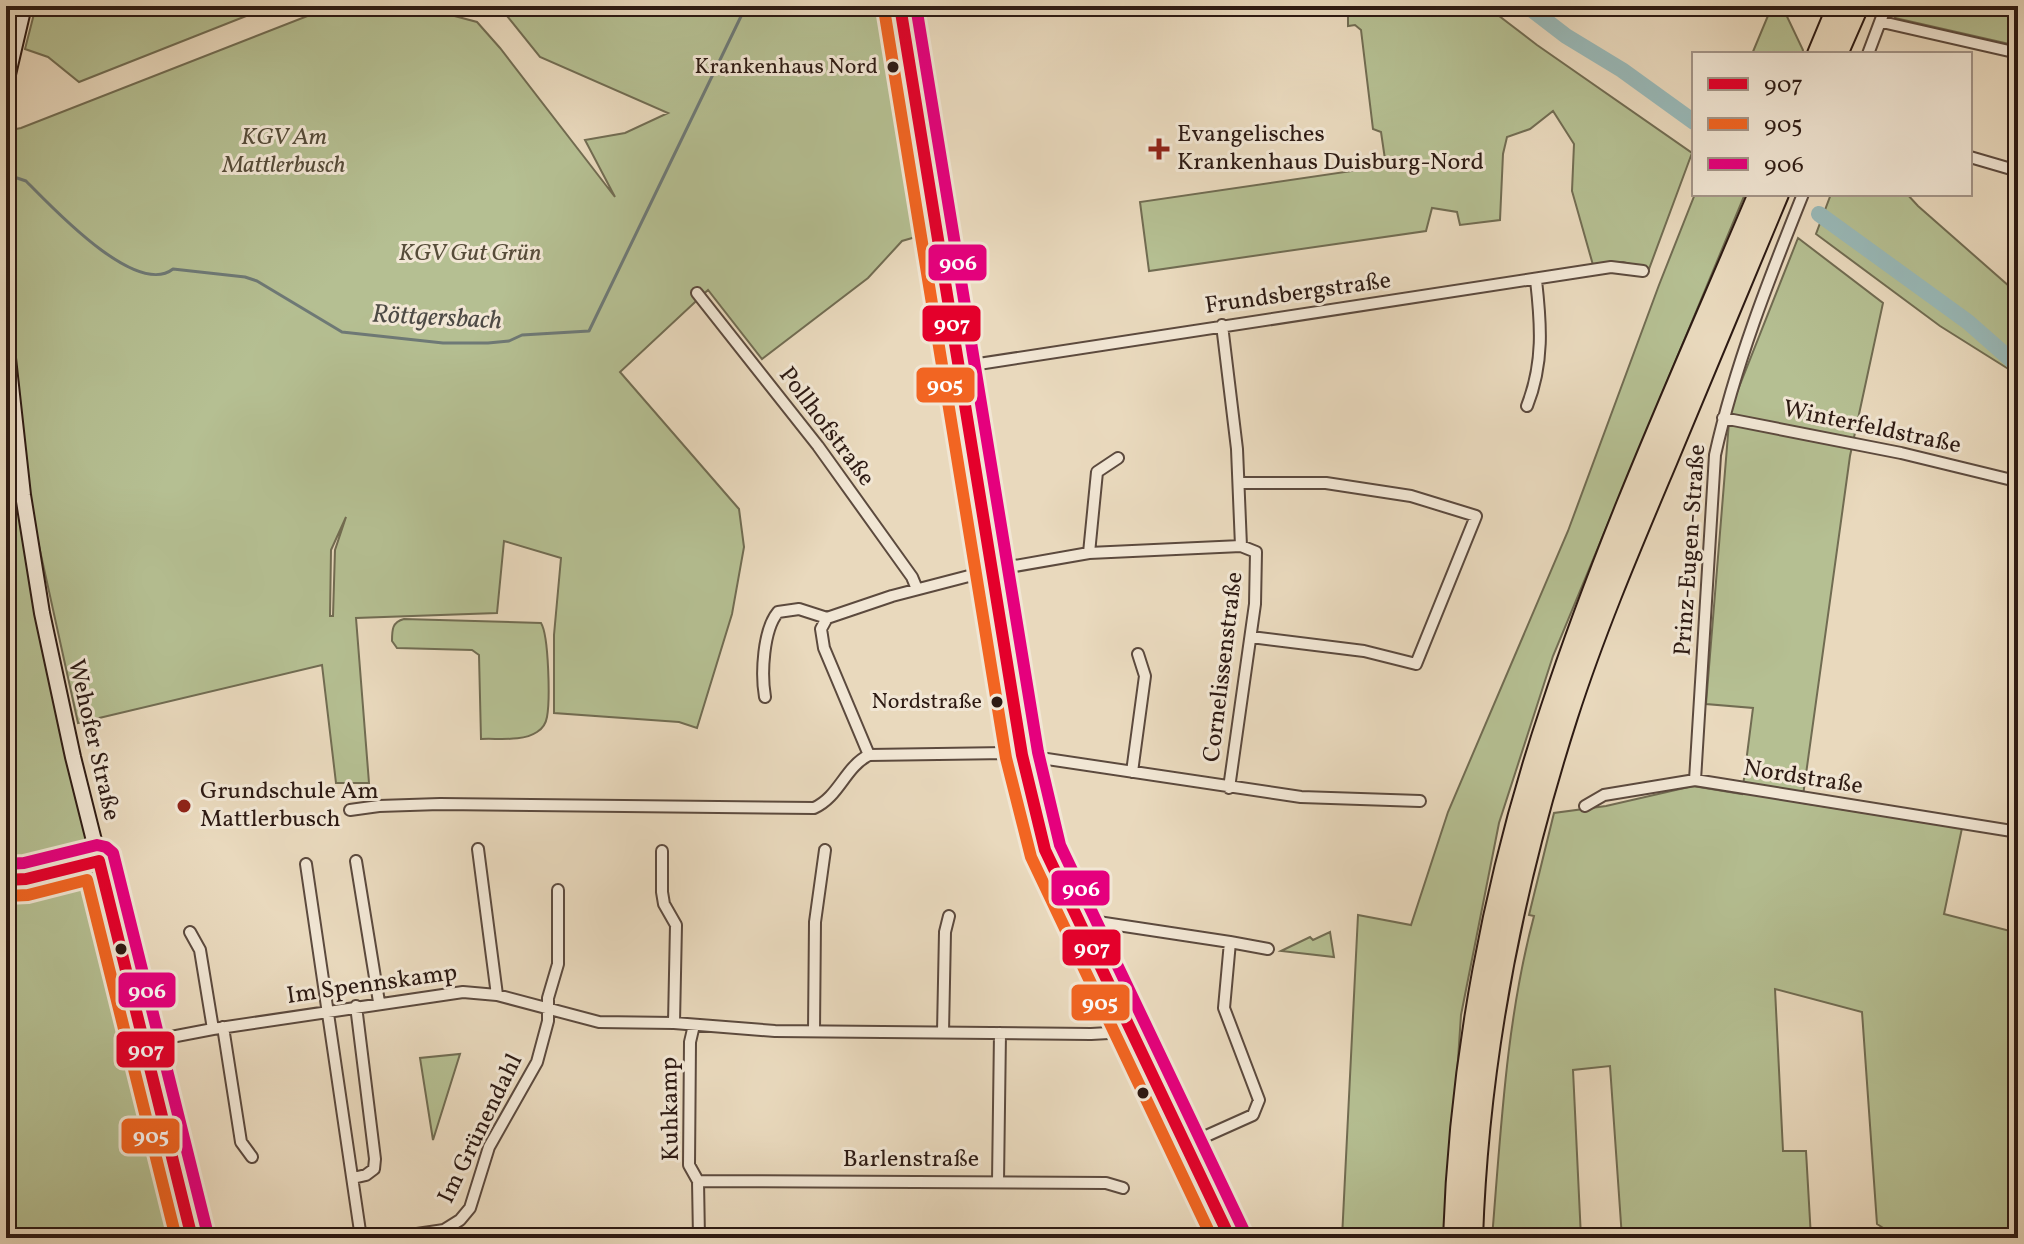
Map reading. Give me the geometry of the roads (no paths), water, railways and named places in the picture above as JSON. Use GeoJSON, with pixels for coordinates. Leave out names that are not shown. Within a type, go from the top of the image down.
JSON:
{"type":"FeatureCollection","features":[{"type":"Feature","properties":{"kind":"highway"},"geometry":{"type":"LineString","coordinates":[[1840,48],[1861,6]]}},
{"type":"Feature","properties":{"kind":"highway"},"geometry":{"type":"LineString","coordinates":[[1819,52],[1835,12]]}},
{"type":"Feature","properties":{"kind":"highway"},"geometry":{"type":"LineString","coordinates":[[1454,1238],[1464,1111],[1476,1020],[1507,861],[1529,779],[1583,617],[1758,196]]}},
{"type":"Feature","properties":{"kind":"highway"},"geometry":{"type":"LineString","coordinates":[[1472,1238],[1481,1114],[1493,1022],[1522,879],[1546,784],[1600,623],[1777,196]]}},
{"type":"Feature","properties":{"kind":"street"},"geometry":{"type":"LineString","coordinates":[[6,83],[24,6]]}},
{"type":"Feature","properties":{"kind":"street"},"geometry":{"type":"LineString","coordinates":[[900,6],[1022,755],[1045,850],[1230,1238]]}},
{"type":"Feature","properties":{"kind":"street"},"geometry":{"type":"LineString","coordinates":[[1869,52],[1886,6]]}},
{"type":"Feature","properties":{"kind":"street"},"geometry":{"type":"LineString","coordinates":[[1882,22],[2018,53]]}},
{"type":"Feature","properties":{"kind":"street"},"geometry":{"type":"LineString","coordinates":[[1972,158],[2018,171]]}},
{"type":"Feature","properties":{"kind":"street","name":"Prinz-Eugen-Straße"},"geometry":{"type":"LineString","coordinates":[[1695,780],[1715,455],[1723,418],[1750,333],[1802,196]]}},
{"type":"Feature","properties":{"kind":"street","name":"Frundsbergstraße"},"geometry":{"type":"LineString","coordinates":[[959,367],[1611,267],[1643,271]]}},
{"type":"Feature","properties":{"kind":"street"},"geometry":{"type":"LineString","coordinates":[[1527,406],[1537,379],[1542,328],[1536,280]]}},
{"type":"Feature","properties":{"kind":"street","name":"Pollhofstraße"},"geometry":{"type":"LineString","coordinates":[[697,293],[818,446],[912,577],[917,589]]}},
{"type":"Feature","properties":{"kind":"street","name":"Cornelissenstraße"},"geometry":{"type":"LineString","coordinates":[[1222,325],[1239,483],[1241,546],[1256,552],[1255,604],[1229,788]]}},
{"type":"Feature","properties":{"kind":"street","name":"Wehofer Straße"},"geometry":{"type":"LineString","coordinates":[[6,340],[21,481],[42,613],[73,757],[192,1238]]}},
{"type":"Feature","properties":{"kind":"street","name":"Winterfeldstraße"},"geometry":{"type":"LineString","coordinates":[[1723,418],[1901,453],[2012,480]]}},
{"type":"Feature","properties":{"kind":"street"},"geometry":{"type":"LineString","coordinates":[[1089,553],[1097,472],[1118,458]]}},
{"type":"Feature","properties":{"kind":"street"},"geometry":{"type":"LineString","coordinates":[[1239,483],[1338,484],[1411,496],[1476,516],[1416,664],[1364,651],[1251,637]]}},
{"type":"Feature","properties":{"kind":"street"},"geometry":{"type":"LineString","coordinates":[[869,755],[824,648],[821,629],[827,618],[917,589],[992,570],[1089,553],[1241,546]]}},
{"type":"Feature","properties":{"kind":"street"},"geometry":{"type":"LineString","coordinates":[[765,697],[763,664],[772,619],[778,612],[799,609],[827,618]]}},
{"type":"Feature","properties":{"kind":"street"},"geometry":{"type":"LineString","coordinates":[[1132,772],[1145,676],[1138,654]]}},
{"type":"Feature","properties":{"kind":"street"},"geometry":{"type":"LineString","coordinates":[[350,810],[440,804],[814,808],[830,799],[856,765],[869,755],[1022,755],[1301,797],[1420,801]]}},
{"type":"Feature","properties":{"kind":"street","name":"Nordstraße"},"geometry":{"type":"LineString","coordinates":[[1585,806],[1604,795],[1695,780],[2018,832]]}},
{"type":"Feature","properties":{"kind":"street"},"geometry":{"type":"LineString","coordinates":[[478,849],[497,995]]}},
{"type":"Feature","properties":{"kind":"street"},"geometry":{"type":"LineString","coordinates":[[814,1031],[815,922],[825,850]]}},
{"type":"Feature","properties":{"kind":"street","name":"Kuhkamp"},"geometry":{"type":"LineString","coordinates":[[662,851],[664,904],[676,925],[674,1023]]}},
{"type":"Feature","properties":{"kind":"street"},"geometry":{"type":"LineString","coordinates":[[356,861],[379,1002]]}},
{"type":"Feature","properties":{"kind":"street"},"geometry":{"type":"LineString","coordinates":[[306,864],[361,1238]]}},
{"type":"Feature","properties":{"kind":"street","name":"Im Grünendahl"},"geometry":{"type":"LineString","coordinates":[[390,1238],[444,1230],[460,1220],[470,1208],[489,1147],[537,1062],[549,1009],[548,998],[558,964],[558,890]]}},
{"type":"Feature","properties":{"kind":"street"},"geometry":{"type":"LineString","coordinates":[[943,1032],[945,932],[949,916]]}},
{"type":"Feature","properties":{"kind":"street"},"geometry":{"type":"LineString","coordinates":[[1081,925],[1098,922],[1268,949]]}},
{"type":"Feature","properties":{"kind":"street"},"geometry":{"type":"LineString","coordinates":[[190,932],[200,950],[241,1142],[252,1157]]}},
{"type":"Feature","properties":{"kind":"street"},"geometry":{"type":"LineString","coordinates":[[1186,1145],[1253,1115],[1258,1105],[1259,1100],[1224,1008],[1230,942]]}},
{"type":"Feature","properties":{"kind":"street","name":"Im Spennskamp"},"geometry":{"type":"LineString","coordinates":[[145,1042],[379,1002],[463,992],[497,995],[599,1022],[674,1023],[740,1030],[1100,1034],[1128,1025]]}},
{"type":"Feature","properties":{"kind":"street"},"geometry":{"type":"LineString","coordinates":[[353,1178],[374,1169],[375,1159],[356,1006]]}},
{"type":"Feature","properties":{"kind":"street","name":"Kuhkamp"},"geometry":{"type":"LineString","coordinates":[[694,1025],[690,1042],[689,1165],[698,1181],[699,1238]]}},
{"type":"Feature","properties":{"kind":"street"},"geometry":{"type":"LineString","coordinates":[[998,1181],[1000,1033]]}},
{"type":"Feature","properties":{"kind":"street","name":"Barlenstraße"},"geometry":{"type":"LineString","coordinates":[[698,1181],[998,1181],[1106,1183],[1123,1188]]}},
{"type":"Feature","properties":{"kind":"waterway","name":"Röttgersbach"},"geometry":{"type":"LineString","coordinates":[[17,178],[26,181],[95,245],[138,271],[157,275],[173,269],[245,277],[257,281],[342,332],[443,343],[488,343],[509,341],[522,335],[589,331],[746,6]]}},
{"type":"Feature","properties":{"kind":"waterway"},"geometry":{"type":"LineString","coordinates":[[1527,6],[1566,36],[1622,70],[1692,121]]}},
{"type":"Feature","properties":{"kind":"waterway"},"geometry":{"type":"LineString","coordinates":[[1819,214],[1968,322],[2018,366]]}},
{"type":"Feature","properties":{"kind":"place","name":"Krankenhaus Nord"},"geometry":{"type":"Point","coordinates":[893,67]}},
{"type":"Feature","properties":{"kind":"place","name":"Evangelisches Krankenhaus Duisburg-Nord"},"geometry":{"type":"Point","coordinates":[1159,149]}},
{"type":"Feature","properties":{"kind":"place","name":"Nordstraße"},"geometry":{"type":"Point","coordinates":[997,702]}},
{"type":"Feature","properties":{"kind":"place","name":"Grundschule Am Mattlerbusch"},"geometry":{"type":"Point","coordinates":[184,806]}},
{"type":"Feature","properties":{"kind":"park label","name":"KGV Am Mattlerbusch"},"geometry":{"type":"Point","coordinates":[284,152]}},
{"type":"Feature","properties":{"kind":"park label","name":"KGV Gut Grün"},"geometry":{"type":"Point","coordinates":[470,254]}}]}
